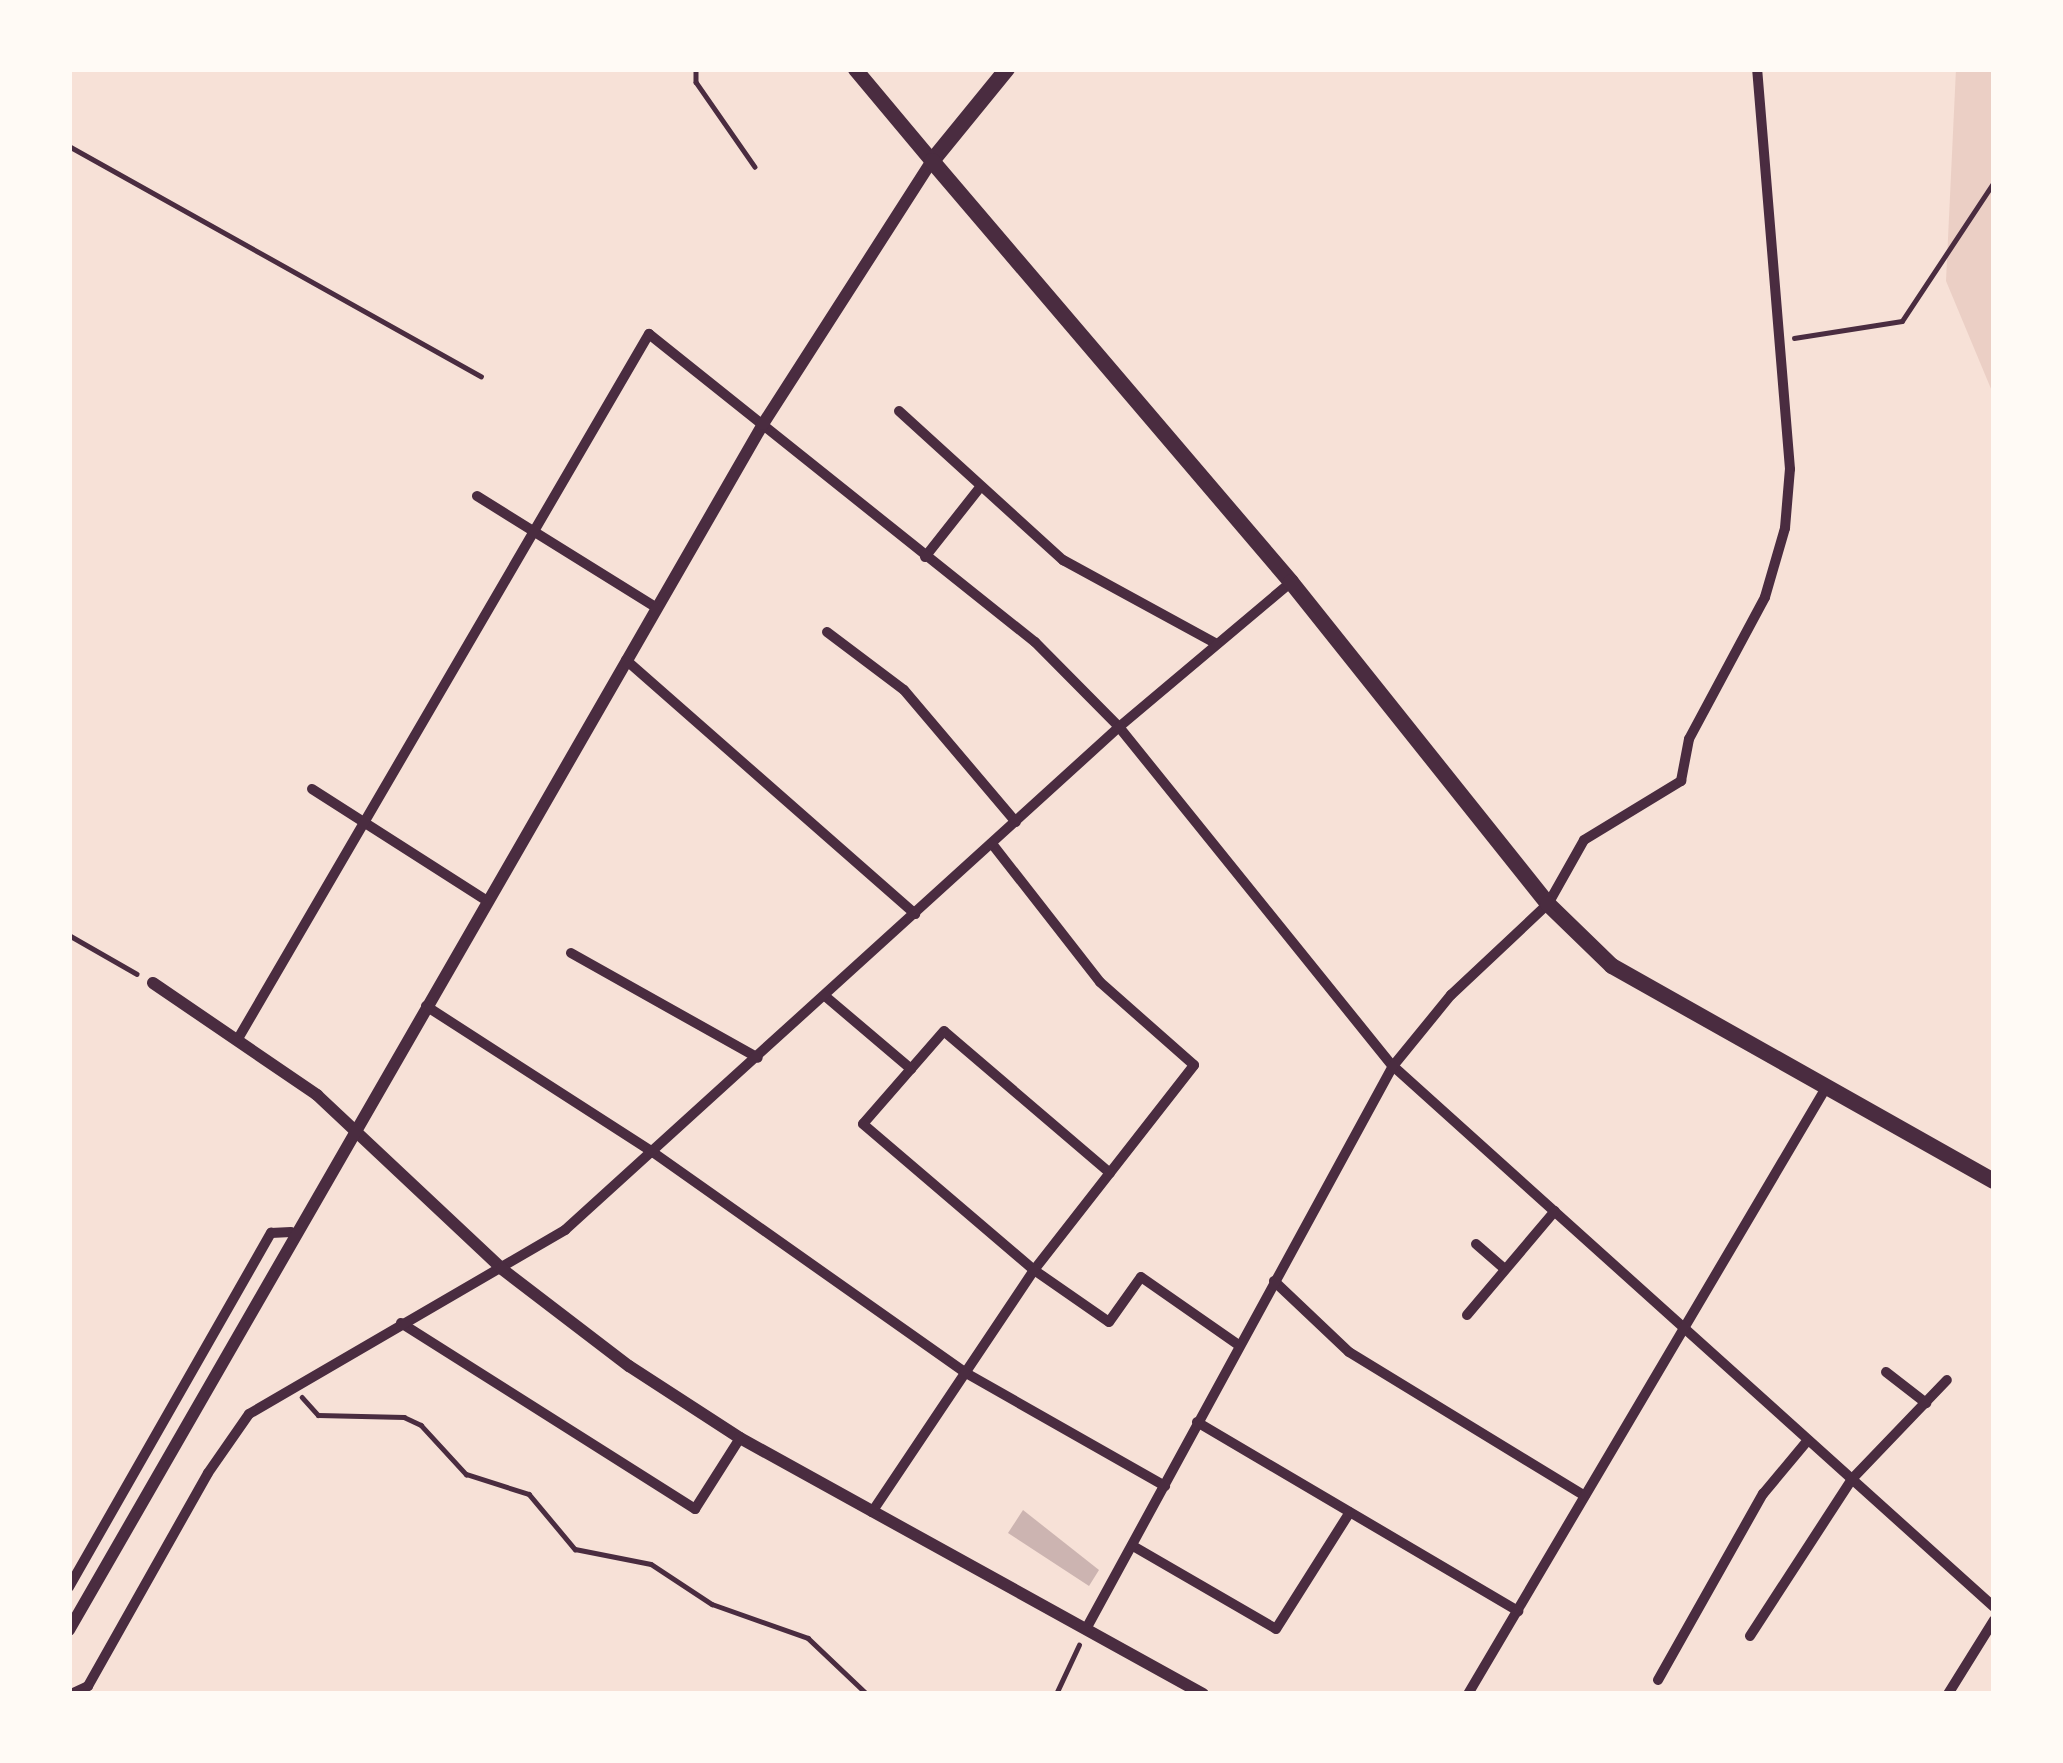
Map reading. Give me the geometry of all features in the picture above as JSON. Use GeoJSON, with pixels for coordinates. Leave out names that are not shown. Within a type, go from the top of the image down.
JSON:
{"type":"FeatureCollection","features":[{"type":"Feature","properties":{"kind":"main road"},"geometry":{"type":"LineString","coordinates":[[855,69],[1291,582],[1548,904],[1612,966],[1824,1091],[1994,1181]]}},
{"type":"Feature","properties":{"kind":"main road"},"geometry":{"type":"LineString","coordinates":[[932,161],[1007,69]]}},
{"type":"Feature","properties":{"kind":"street"},"geometry":{"type":"LineString","coordinates":[[1086,1629],[1393,1066],[1451,995],[1548,904],[1584,840],[1681,781],[1689,739],[1766,597],[1785,528],[1790,469],[1783,339],[1757,69]]}},
{"type":"Feature","properties":{"kind":"street"},"geometry":{"type":"LineString","coordinates":[[69,1630],[291,1232],[357,1129],[763,424],[932,161]]}},
{"type":"Feature","properties":{"kind":"street"},"geometry":{"type":"LineString","coordinates":[[239,1037],[650,334],[1035,642],[1119,727],[1393,1066],[1994,1607]]}},
{"type":"Feature","properties":{"kind":"street"},"geometry":{"type":"LineString","coordinates":[[899,411],[1063,560],[1216,644]]}},
{"type":"Feature","properties":{"kind":"street"},"geometry":{"type":"LineString","coordinates":[[925,557],[981,486]]}},
{"type":"Feature","properties":{"kind":"street"},"geometry":{"type":"LineString","coordinates":[[476,496],[657,608]]}},
{"type":"Feature","properties":{"kind":"street"},"geometry":{"type":"LineString","coordinates":[[70,1694],[88,1686],[239,1429],[291,1385],[565,1230],[1119,727],[1291,582]]}},
{"type":"Feature","properties":{"kind":"street"},"geometry":{"type":"LineString","coordinates":[[827,632],[904,691],[1016,822]]}},
{"type":"Feature","properties":{"kind":"street"},"geometry":{"type":"LineString","coordinates":[[626,661],[915,914]]}},
{"type":"Feature","properties":{"kind":"street"},"geometry":{"type":"LineString","coordinates":[[312,789],[368,819],[487,902]]}},
{"type":"Feature","properties":{"kind":"street"},"geometry":{"type":"LineString","coordinates":[[872,1512],[1034,1270],[1194,1065],[1100,982],[992,844]]}},
{"type":"Feature","properties":{"kind":"street"},"geometry":{"type":"LineString","coordinates":[[571,953],[758,1058]]}},
{"type":"Feature","properties":{"kind":"street"},"geometry":{"type":"LineString","coordinates":[[153,982],[239,1037],[357,1129],[502,1269],[740,1438],[1203,1694]]}},
{"type":"Feature","properties":{"kind":"street"},"geometry":{"type":"LineString","coordinates":[[825,996],[910,1069]]}},
{"type":"Feature","properties":{"kind":"street"},"geometry":{"type":"LineString","coordinates":[[426,1006],[654,1153],[965,1373],[1165,1486]]}},
{"type":"Feature","properties":{"kind":"street"},"geometry":{"type":"LineString","coordinates":[[1110,1173],[944,1031],[862,1124],[1034,1270],[1109,1322],[1141,1277],[1238,1345]]}},
{"type":"Feature","properties":{"kind":"street"},"geometry":{"type":"LineString","coordinates":[[1468,1694],[1824,1091]]}},
{"type":"Feature","properties":{"kind":"street"},"geometry":{"type":"LineString","coordinates":[[1467,1315],[1555,1211]]}},
{"type":"Feature","properties":{"kind":"street"},"geometry":{"type":"LineString","coordinates":[[69,1587],[271,1233],[291,1232]]}},
{"type":"Feature","properties":{"kind":"street"},"geometry":{"type":"LineString","coordinates":[[1476,1244],[1505,1269]]}},
{"type":"Feature","properties":{"kind":"street"},"geometry":{"type":"LineString","coordinates":[[1274,1281],[1349,1352],[1586,1496]]}},
{"type":"Feature","properties":{"kind":"street"},"geometry":{"type":"LineString","coordinates":[[401,1323],[694,1509],[740,1438]]}},
{"type":"Feature","properties":{"kind":"street"},"geometry":{"type":"LineString","coordinates":[[1886,1372],[1926,1403]]}},
{"type":"Feature","properties":{"kind":"street"},"geometry":{"type":"LineString","coordinates":[[1750,1636],[1852,1479],[1948,1380]]}},
{"type":"Feature","properties":{"kind":"street"},"geometry":{"type":"LineString","coordinates":[[1197,1422],[1518,1610]]}},
{"type":"Feature","properties":{"kind":"street"},"geometry":{"type":"LineString","coordinates":[[1658,1680],[1762,1494],[1808,1440]]}},
{"type":"Feature","properties":{"kind":"street"},"geometry":{"type":"LineString","coordinates":[[1133,1546],[1276,1629],[1350,1512]]}},
{"type":"Feature","properties":{"kind":"street"},"geometry":{"type":"LineString","coordinates":[[1948,1694],[1994,1620]]}},
{"type":"Feature","properties":{"kind":"path"},"geometry":{"type":"LineString","coordinates":[[696,69],[696,82],[755,167]]}},
{"type":"Feature","properties":{"kind":"path"},"geometry":{"type":"LineString","coordinates":[[69,146],[481,376]]}},
{"type":"Feature","properties":{"kind":"path"},"geometry":{"type":"LineString","coordinates":[[1783,339],[1902,321],[1994,182]]}},
{"type":"Feature","properties":{"kind":"path"},"geometry":{"type":"LineString","coordinates":[[69,935],[153,982]]}},
{"type":"Feature","properties":{"kind":"path"},"geometry":{"type":"LineString","coordinates":[[291,1385],[318,1415],[404,1417],[421,1424],[466,1474],[529,1494],[575,1549],[651,1564],[712,1604],[808,1638],[867,1694]]}},
{"type":"Feature","properties":{"kind":"path"},"geometry":{"type":"LineString","coordinates":[[1056,1694],[1086,1629]]}},
{"type":"Feature","properties":{"kind":"shaded area"},"geometry":{"type":"Polygon","coordinates":[[[1956,69],[1994,69],[1994,396],[1946,281],[1956,69]]]}},
{"type":"Feature","properties":{"kind":"building"},"geometry":{"type":"Polygon","coordinates":[[[1023,1510],[1099,1570],[1089,1586],[1008,1533],[1023,1510]]]}}]}
